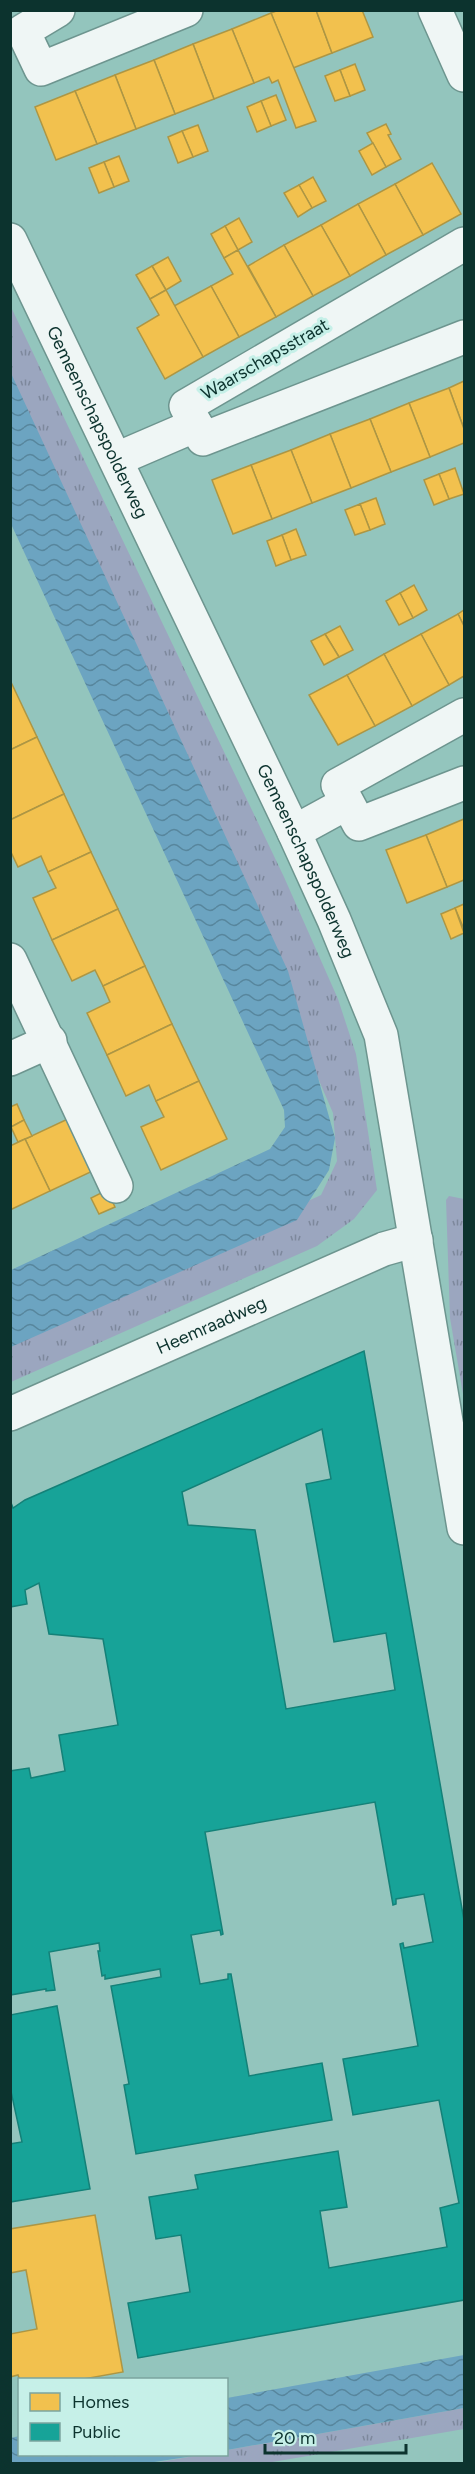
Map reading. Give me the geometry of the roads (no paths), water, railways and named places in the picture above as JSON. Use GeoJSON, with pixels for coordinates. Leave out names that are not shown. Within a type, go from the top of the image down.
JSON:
{"type":"FeatureCollection","features":[{"type":"Feature","properties":{"kind":"street"},"geometry":{"type":"LineString","coordinates":[[58,10],[23,31],[22,57],[41,69],[186,10]]}},
{"type":"Feature","properties":{"kind":"street"},"geometry":{"type":"LineString","coordinates":[[435,10],[465,75]]}},
{"type":"Feature","properties":{"kind":"street","name":"Gemeenschapspolderweg"},"geometry":{"type":"LineString","coordinates":[[10,240],[294,832],[334,920],[381,1035],[465,1528]]}},
{"type":"Feature","properties":{"kind":"street","name":"Waarschapsstraat"},"geometry":{"type":"LineString","coordinates":[[465,244],[186,406],[203,439],[465,337]]}},
{"type":"Feature","properties":{"kind":"street"},"geometry":{"type":"LineString","coordinates":[[117,459],[196,425]]}},
{"type":"Feature","properties":{"kind":"street"},"geometry":{"type":"LineString","coordinates":[[465,715],[338,785],[360,824],[465,783]]}},
{"type":"Feature","properties":{"kind":"street"},"geometry":{"type":"LineString","coordinates":[[294,832],[347,803]]}},
{"type":"Feature","properties":{"kind":"street"},"geometry":{"type":"LineString","coordinates":[[10,960],[117,1186]]}},
{"type":"Feature","properties":{"kind":"street"},"geometry":{"type":"LineString","coordinates":[[10,1059],[50,1041]]}},
{"type":"Feature","properties":{"kind":"street","name":"Heemraadweg"},"geometry":{"type":"LineString","coordinates":[[10,1414],[384,1249],[416,1240]]}},
{"type":"Feature","properties":{"kind":"water"},"geometry":{"type":"Polygon","coordinates":[[[10,371],[288,971],[335,1138],[329,1170],[297,1220],[11,1347],[11,1270],[270,1149],[285,1127],[284,1110],[11,524],[10,371]]]}},
{"type":"Feature","properties":{"kind":"water"},"geometry":{"type":"Polygon","coordinates":[[[464,2355],[464,2408],[228,2450],[228,2398],[464,2355]]]}},
{"type":"Feature","properties":{"kind":"water"},"geometry":{"type":"Polygon","coordinates":[[[18,2436],[18,2456],[194,2456],[148,2463],[11,2463],[11,2438],[18,2436]]]}}]}
